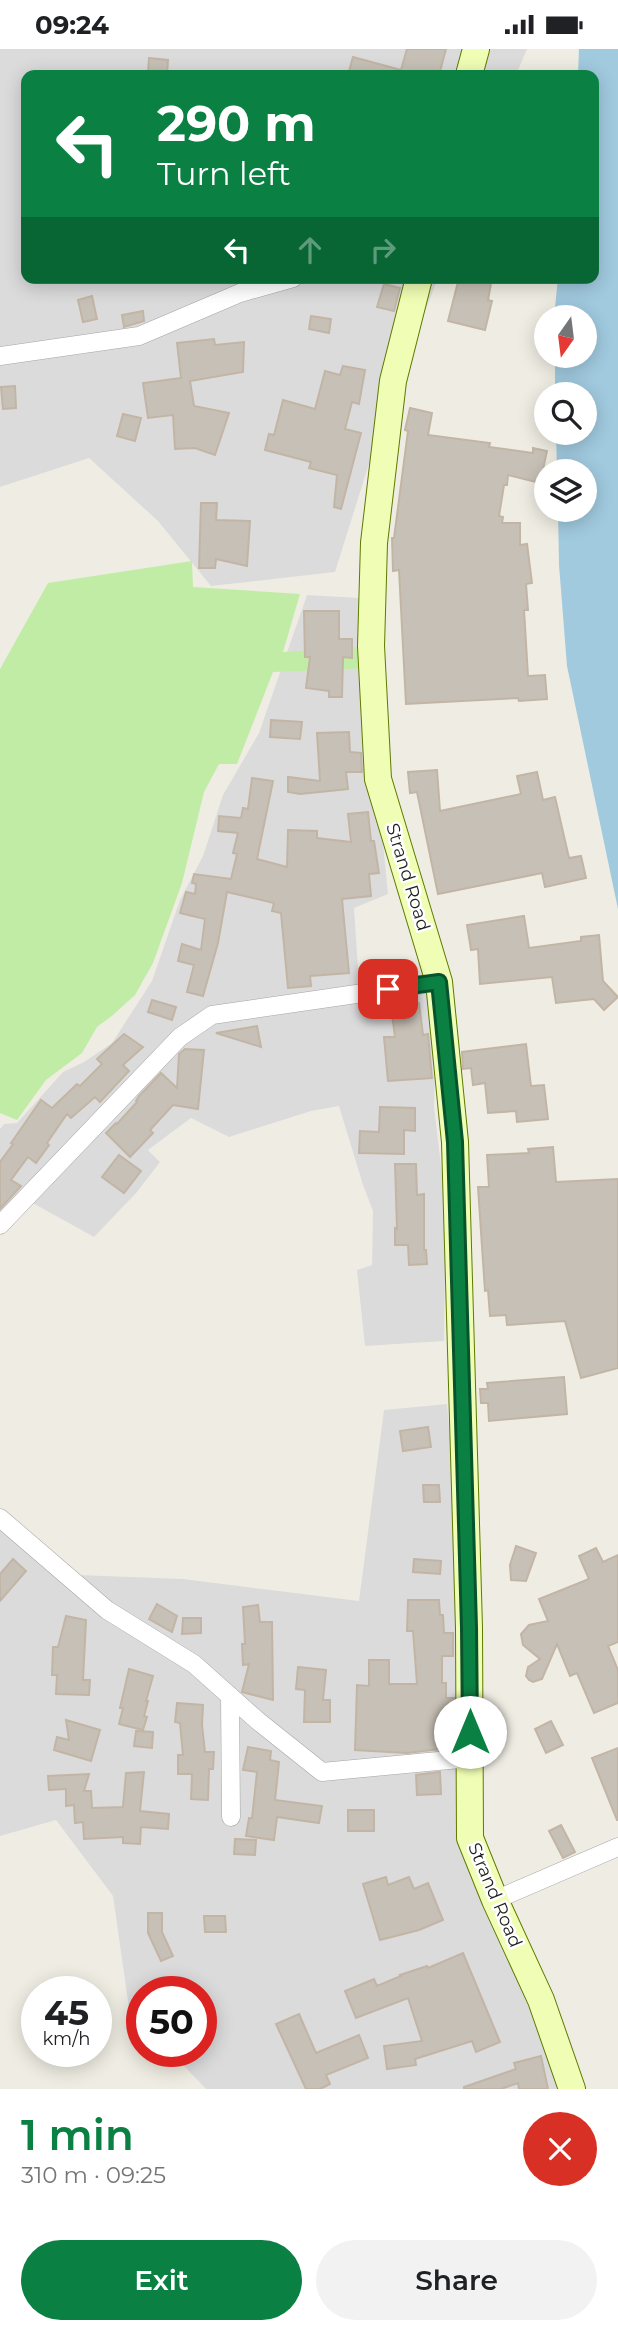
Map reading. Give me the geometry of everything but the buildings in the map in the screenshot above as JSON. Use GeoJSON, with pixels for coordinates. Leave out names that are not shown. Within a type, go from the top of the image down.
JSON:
{"type":"FeatureCollection","features":[{"type":"Feature","properties":{"kind":"main road"},"geometry":{"type":"LineString","coordinates":[[470,70],[476,49]]}},
{"type":"Feature","properties":{"kind":"main road","name":"Strand Road"},"geometry":{"type":"LineString","coordinates":[[417,284],[393,381],[374,543],[370,646],[378,779],[439,982],[455,1142],[469,1628],[470,1838],[541,2000],[572,2089]]}},
{"type":"Feature","properties":{"kind":"street"},"geometry":{"type":"LineString","coordinates":[[0,356],[139,336],[240,293],[272,284]]}},
{"type":"Feature","properties":{"kind":"street"},"geometry":{"type":"LineString","coordinates":[[0,1225],[180,1037],[212,1015],[439,982]]}},
{"type":"Feature","properties":{"kind":"street"},"geometry":{"type":"LineString","coordinates":[[0,1518],[107,1610],[194,1664],[322,1772],[470,1758]]}},
{"type":"Feature","properties":{"kind":"street"},"geometry":{"type":"LineString","coordinates":[[230,1696],[231,1817]]}},
{"type":"Feature","properties":{"kind":"street"},"geometry":{"type":"LineString","coordinates":[[495,1900],[618,1847]]}},
{"type":"Feature","properties":{"kind":"shaded area"},"geometry":{"type":"Polygon","coordinates":[[[0,49],[527,49],[518,70],[21,70],[21,284],[436,284],[384,416],[335,572],[211,586],[158,521],[89,458],[0,487],[0,49]]]}},
{"type":"Feature","properties":{"kind":"shaded area"},"geometry":{"type":"Polygon","coordinates":[[[307,595],[359,598],[388,894],[354,908],[359,983],[431,978],[436,1037],[434,1107],[446,1208],[444,1341],[365,1346],[357,1270],[372,1265],[373,1211],[339,1106],[311,1111],[229,1137],[191,1118],[148,1150],[160,1162],[137,1192],[94,1237],[29,1201],[0,1226],[0,1129],[4,1124],[17,1123],[63,1072],[112,1043],[152,981],[180,900],[203,856],[223,795],[259,733],[307,595]]]}},
{"type":"Feature","properties":{"kind":"shaded area"},"geometry":{"type":"Polygon","coordinates":[[[447,1404],[470,1673],[465,1858],[564,2089],[206,2089],[185,2067],[217,2067],[217,1976],[126,1976],[126,1987],[113,1896],[56,1820],[0,1836],[0,1522],[52,1574],[183,1579],[359,1601],[384,1410],[447,1404]]]}},
{"type":"Feature","properties":{"kind":"green space"},"geometry":{"type":"Polygon","coordinates":[[[192,561],[193,587],[300,594],[283,652],[371,646],[372,668],[273,672],[237,764],[219,764],[204,792],[182,883],[153,963],[135,995],[97,1027],[82,1053],[46,1080],[17,1120],[0,1113],[0,669],[48,583],[192,561]]]}},
{"type":"Feature","properties":{"kind":"water"},"geometry":{"type":"Polygon","coordinates":[[[579,49],[618,49],[618,909],[567,666],[559,565],[558,522],[597,522],[597,459],[557,459],[556,445],[597,445],[597,382],[555,382],[555,368],[597,368],[597,305],[555,305],[557,284],[599,284],[599,70],[578,70],[579,49]]]}},
{"type":"Feature","properties":{"kind":"route"},"geometry":{"type":"LineString","coordinates":[[388,989],[439,982],[455,1142],[470,1732]]}}]}
